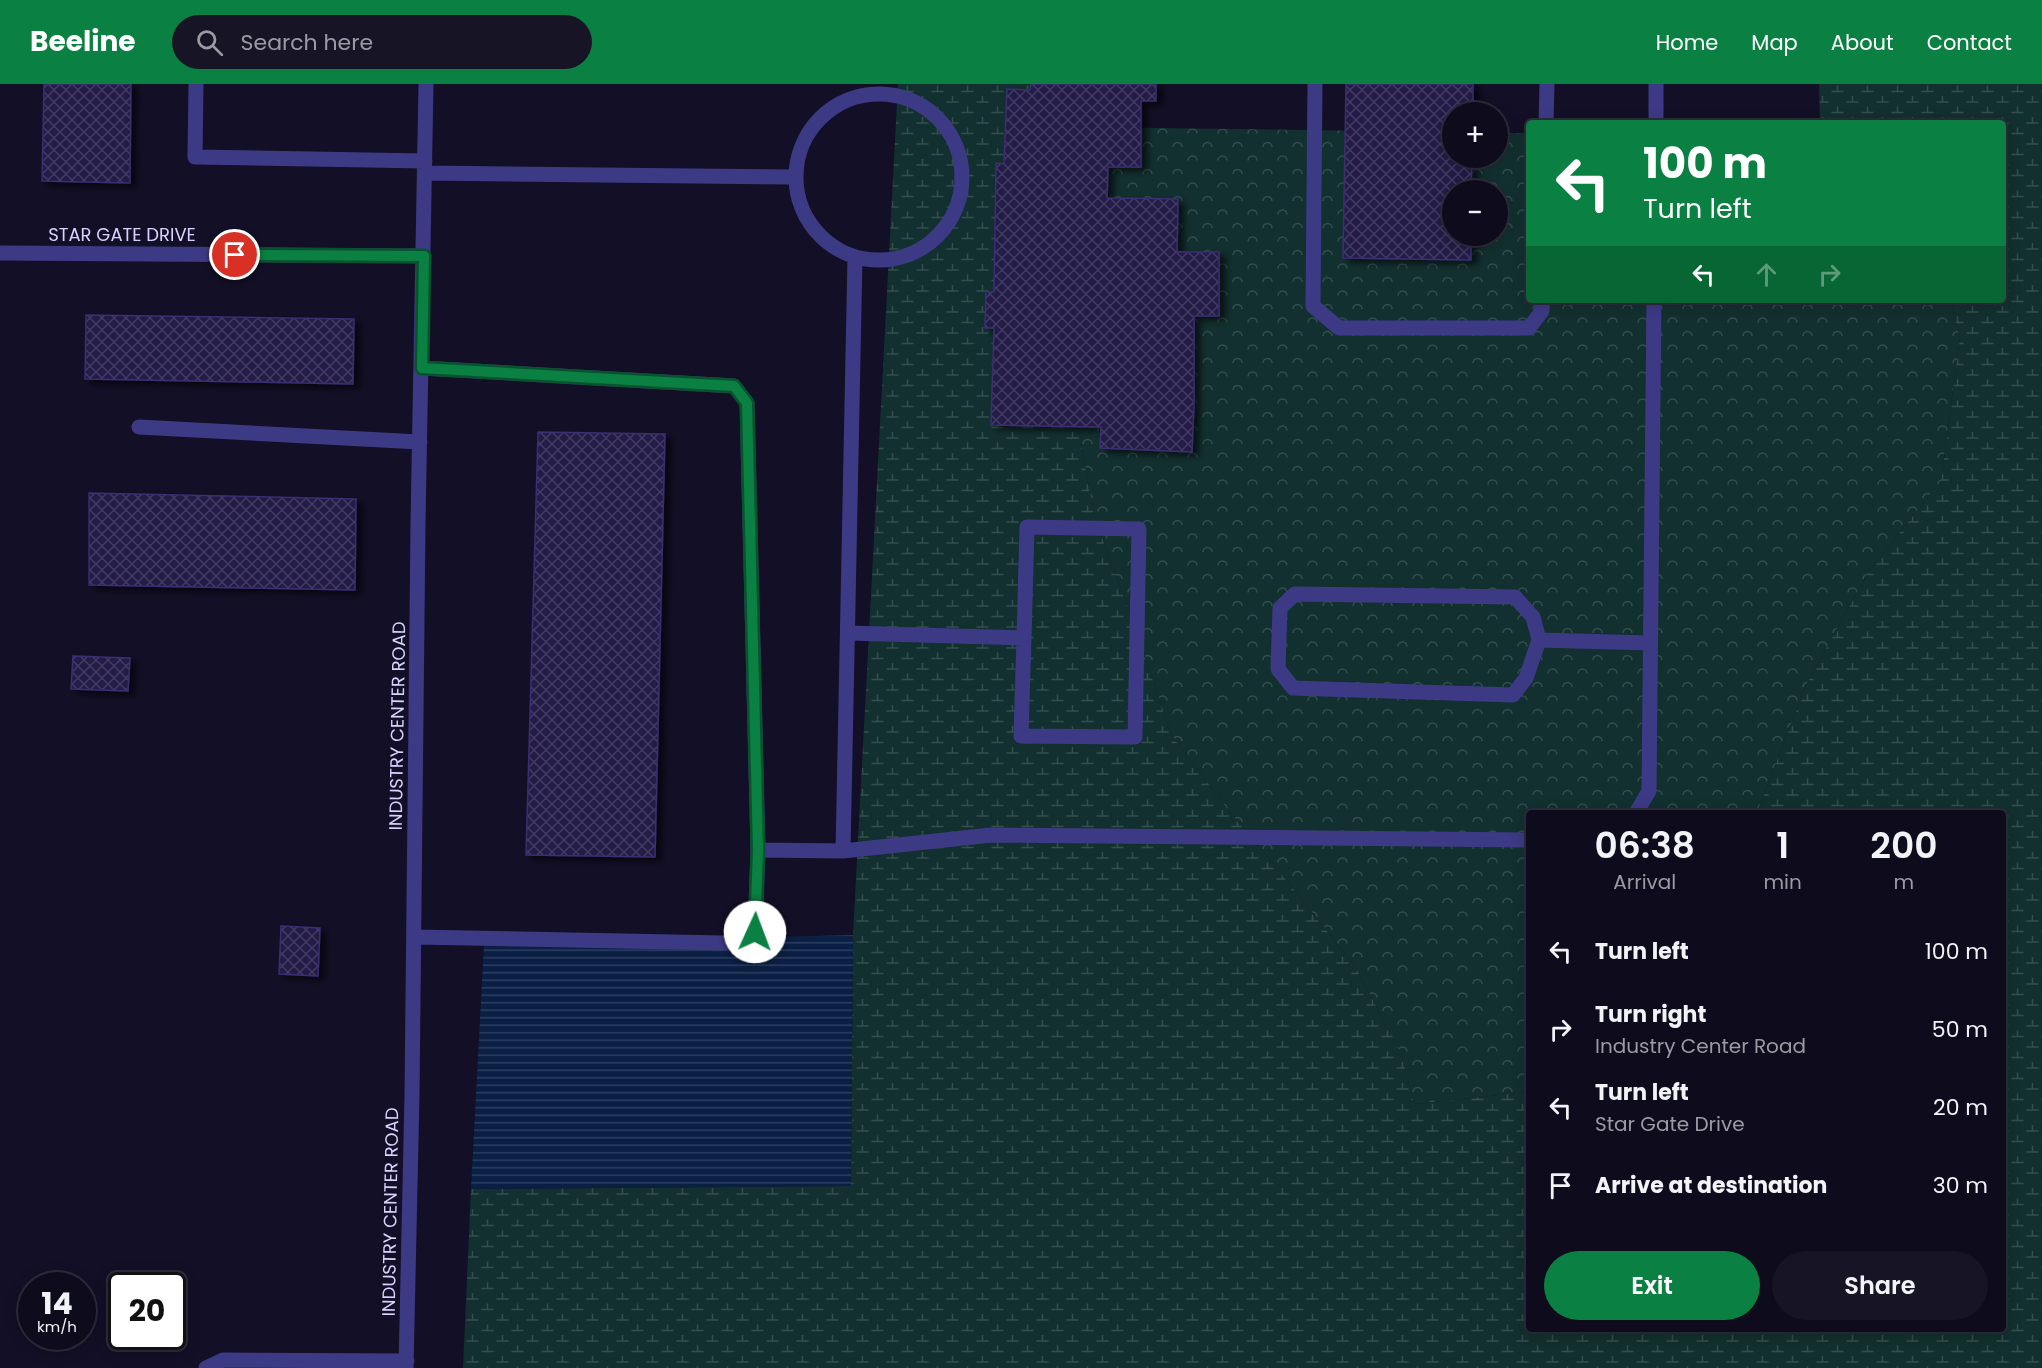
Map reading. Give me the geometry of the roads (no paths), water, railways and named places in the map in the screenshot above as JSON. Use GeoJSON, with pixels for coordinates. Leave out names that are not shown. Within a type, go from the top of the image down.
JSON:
{"type":"FeatureCollection","features":[{"type":"Feature","properties":{"kind":"street"},"geometry":{"type":"LineString","coordinates":[[196,84],[195,157],[425,167],[796,177]]}},
{"type":"Feature","properties":{"kind":"street","name":"INDUSTRY CENTER ROAD"},"geometry":{"type":"LineString","coordinates":[[406,1364],[426,84]]}},
{"type":"Feature","properties":{"kind":"street"},"geometry":{"type":"LineString","coordinates":[[1315,84],[1313,306],[1339,328],[1529,328],[1542,311],[1542,303]]}},
{"type":"Feature","properties":{"kind":"street"},"geometry":{"type":"LineString","coordinates":[[1546,120],[1547,84]]}},
{"type":"Feature","properties":{"kind":"street"},"geometry":{"type":"LineString","coordinates":[[1656,84],[1656,120]]}},
{"type":"Feature","properties":{"kind":"street"},"geometry":{"type":"LineString","coordinates":[[863,90],[892,94],[919,104],[942,121],[957,145],[963,173],[960,199],[949,223],[931,243],[907,255],[881,260],[855,257],[831,245],[812,227],[800,203],[796,177],[801,149],[814,124],[836,105],[863,90]]}},
{"type":"Feature","properties":{"kind":"street","name":"STAR GATE DRIVE"},"geometry":{"type":"LineString","coordinates":[[0,253],[424,256]]}},
{"type":"Feature","properties":{"kind":"street"},"geometry":{"type":"LineString","coordinates":[[843,851],[855,257]]}},
{"type":"Feature","properties":{"kind":"street"},"geometry":{"type":"LineString","coordinates":[[1638,810],[1649,791],[1654,303]]}},
{"type":"Feature","properties":{"kind":"street"},"geometry":{"type":"LineString","coordinates":[[414,937],[724,943],[755,932],[758,850],[747,403],[734,386],[422,368]]}},
{"type":"Feature","properties":{"kind":"street"},"geometry":{"type":"LineString","coordinates":[[139,427],[420,442]]}},
{"type":"Feature","properties":{"kind":"street"},"geometry":{"type":"LineString","coordinates":[[1027,527],[1139,529],[1135,737],[1021,736],[1024,638],[1027,527]]}},
{"type":"Feature","properties":{"kind":"street"},"geometry":{"type":"LineString","coordinates":[[1295,594],[1515,597],[1533,617],[1539,640],[1526,678],[1513,694],[1293,687],[1278,669],[1280,608],[1295,594]]}},
{"type":"Feature","properties":{"kind":"street"},"geometry":{"type":"LineString","coordinates":[[848,633],[1024,638]]}},
{"type":"Feature","properties":{"kind":"street"},"geometry":{"type":"LineString","coordinates":[[1539,640],[1650,643]]}},
{"type":"Feature","properties":{"kind":"street"},"geometry":{"type":"LineString","coordinates":[[758,850],[843,851],[991,835],[1526,840]]}},
{"type":"Feature","properties":{"kind":"street"},"geometry":{"type":"LineString","coordinates":[[207,1368],[223,1360],[406,1364]]}},
{"type":"Feature","properties":{"kind":"water"},"geometry":{"type":"Polygon","coordinates":[[[853,935],[851,1186],[471,1189],[484,945],[853,935]]]}}]}
